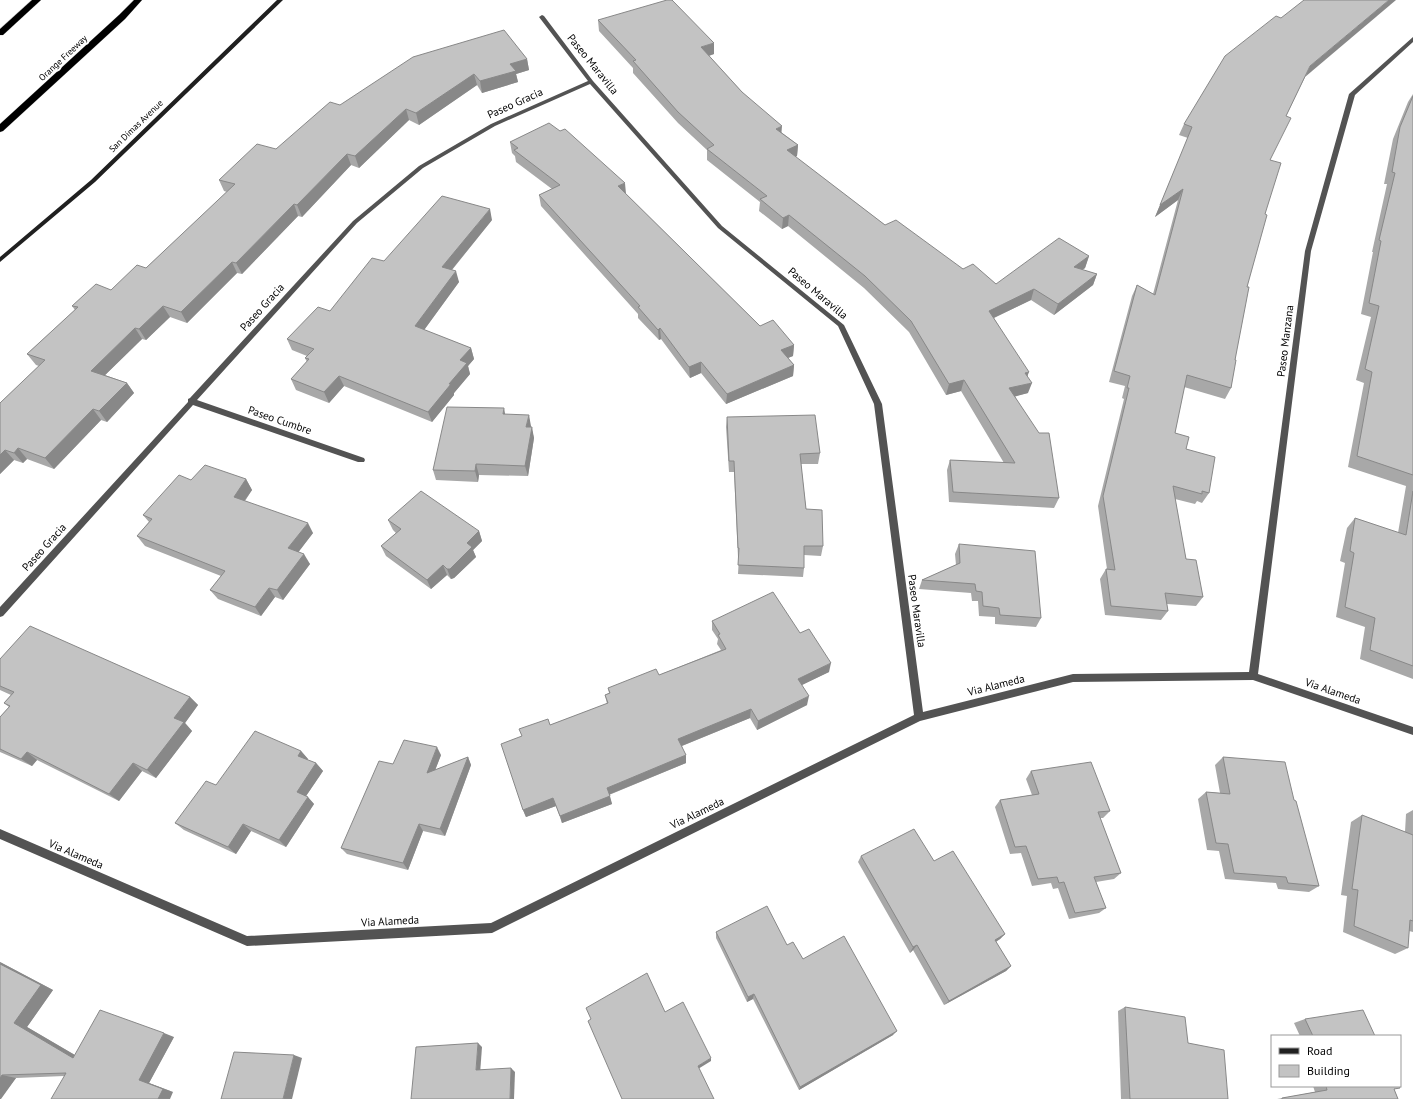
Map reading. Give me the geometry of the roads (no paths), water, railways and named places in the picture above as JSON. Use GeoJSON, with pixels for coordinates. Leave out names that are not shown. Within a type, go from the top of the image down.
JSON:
{"type":"FeatureCollection","features":[{"type":"Feature","properties":{"kind":"highway"},"geometry":{"type":"LineString","coordinates":[[0,33],[37,0]]}},
{"type":"Feature","properties":{"kind":"highway","name":"Orange Freeway"},"geometry":{"type":"LineString","coordinates":[[0,129],[122,17],[138,0]]}},
{"type":"Feature","properties":{"kind":"street","name":"San Dimas Avenue"},"geometry":{"type":"LineString","coordinates":[[0,260],[93,181],[280,0]]}},
{"type":"Feature","properties":{"kind":"street","name":"Paseo Maravilla"},"geometry":{"type":"LineString","coordinates":[[542,17],[591,82],[720,227],[841,325],[878,404],[920,717]]}},
{"type":"Feature","properties":{"kind":"street","name":"Paseo Manzana"},"geometry":{"type":"LineString","coordinates":[[1254,676],[1308,251],[1352,94],[1413,39]]}},
{"type":"Feature","properties":{"kind":"street","name":"Paseo Gracia"},"geometry":{"type":"LineString","coordinates":[[0,613],[355,222],[421,167],[493,124],[591,82]]}},
{"type":"Feature","properties":{"kind":"street","name":"Paseo Cumbre"},"geometry":{"type":"LineString","coordinates":[[191,401],[361,460]]}},
{"type":"Feature","properties":{"kind":"street","name":"Via Alameda"},"geometry":{"type":"LineString","coordinates":[[0,834],[247,941],[492,928],[920,717],[1073,678],[1254,676],[1413,731]]}}]}
